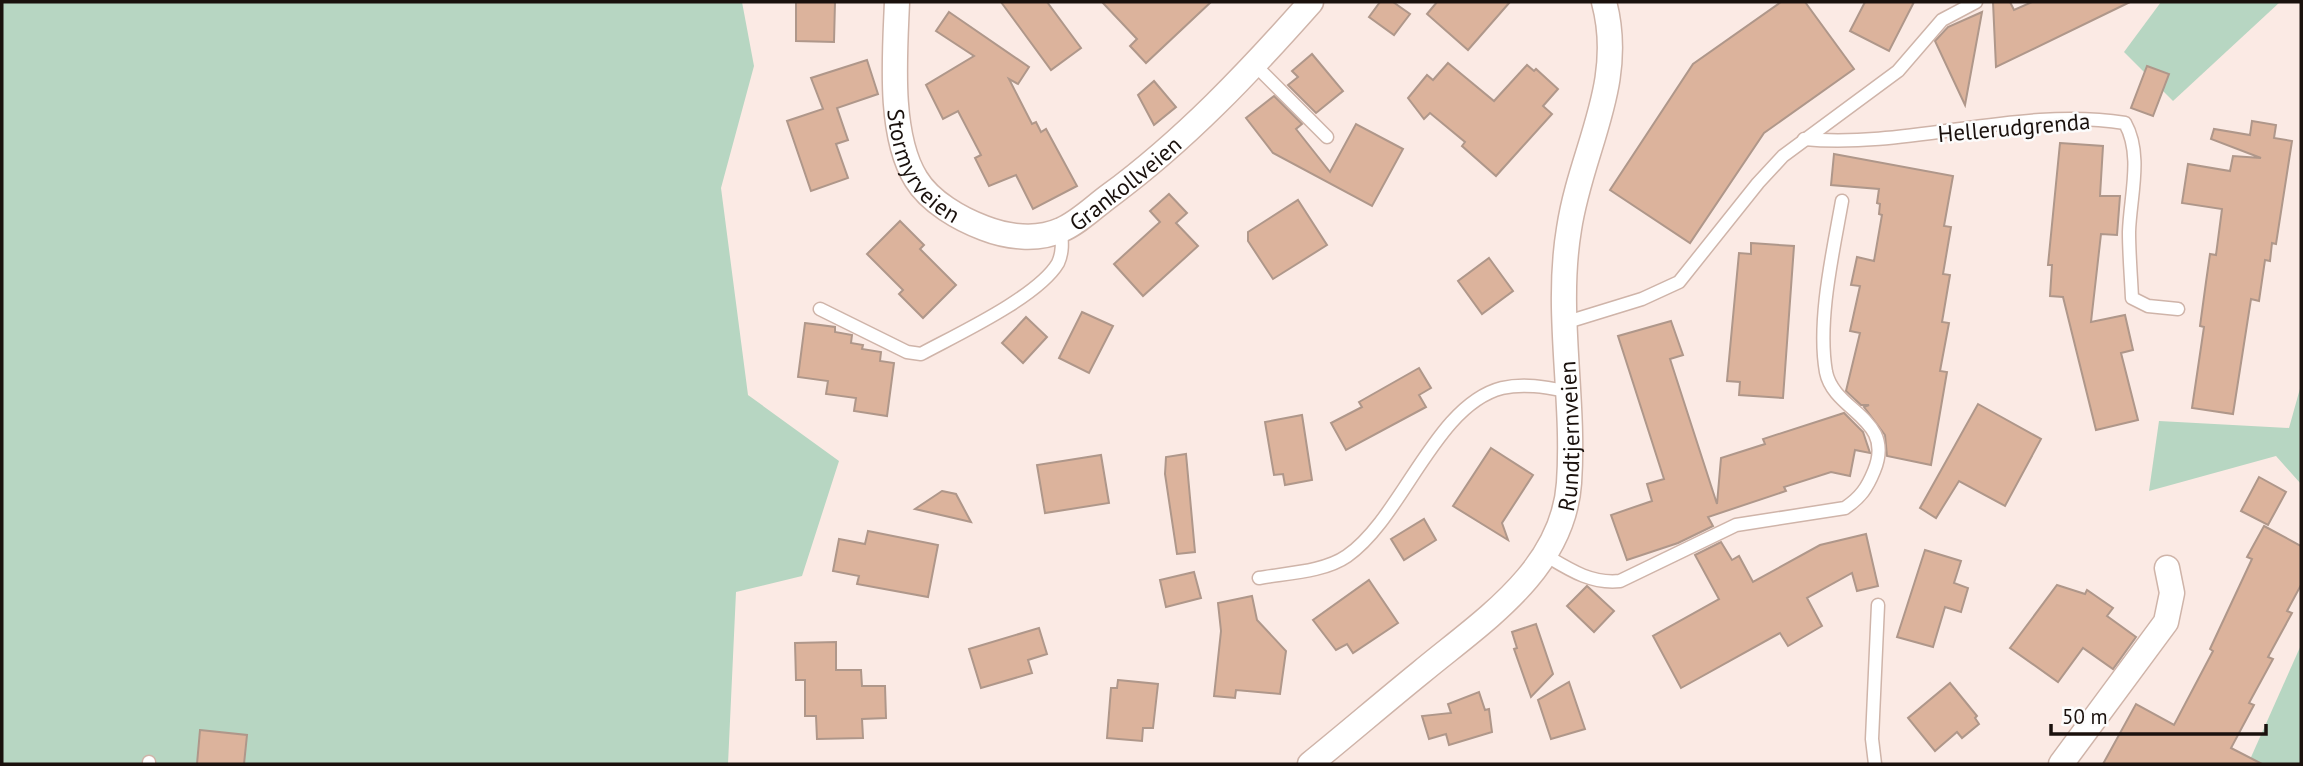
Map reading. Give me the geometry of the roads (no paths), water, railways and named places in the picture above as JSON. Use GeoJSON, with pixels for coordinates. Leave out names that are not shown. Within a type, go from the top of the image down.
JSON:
{"type":"FeatureCollection","features":[{"type":"Feature","properties":{"kind":"street","name":"Stormyrveien"},"geometry":{"type":"LineString","coordinates":[[897,2],[897,101],[902,144],[916,180],[950,211],[968,222],[1000,234],[1030,237],[1061,230]]}},
{"type":"Feature","properties":{"kind":"street","name":"Grankollveien"},"geometry":{"type":"LineString","coordinates":[[1061,230],[1135,177],[1209,112],[1311,2]]}},
{"type":"Feature","properties":{"kind":"street","name":"Rundtjernveien"},"geometry":{"type":"LineString","coordinates":[[1310,764],[1515,593],[1545,555],[1562,519],[1569,483],[1564,323],[1568,230],[1576,191],[1609,78],[1612,42],[1604,2]]}},
{"type":"Feature","properties":{"kind":"street"},"geometry":{"type":"LineString","coordinates":[[2061,764],[2166,622],[2172,593],[2167,568]]}},
{"type":"Feature","properties":{"kind":"lane"},"geometry":{"type":"LineString","coordinates":[[1564,323],[1642,299],[1679,282],[1758,183],[1804,139],[1898,71],[1942,20],[1976,2]]}},
{"type":"Feature","properties":{"kind":"lane"},"geometry":{"type":"LineString","coordinates":[[1255,65],[1327,137]]}},
{"type":"Feature","properties":{"kind":"lane","name":"Hellerudgrenda"},"geometry":{"type":"LineString","coordinates":[[1804,139],[1938,133],[2085,117],[2125,123],[2132,135],[2134,167],[2129,233],[2132,298],[2148,306],[2178,309]]}},
{"type":"Feature","properties":{"kind":"lane"},"geometry":{"type":"LineString","coordinates":[[1545,555],[1590,580],[1602,583],[1620,581],[1737,525],[1845,508],[1860,498],[1877,465],[1879,448],[1872,427],[1843,399],[1826,374],[1825,334],[1830,272],[1842,201]]}},
{"type":"Feature","properties":{"kind":"lane","name":"Grankollveien"},"geometry":{"type":"LineString","coordinates":[[820,309],[907,352],[921,354],[1017,299],[1047,276],[1058,262],[1062,249],[1061,230]]}},
{"type":"Feature","properties":{"kind":"lane"},"geometry":{"type":"LineString","coordinates":[[1259,578],[1322,566],[1345,557],[1365,540],[1438,440],[1478,398],[1503,388],[1529,385],[1566,391]]}},
{"type":"Feature","properties":{"kind":"lane"},"geometry":{"type":"LineString","coordinates":[[1875,764],[1872,739],[1878,605]]}}]}
